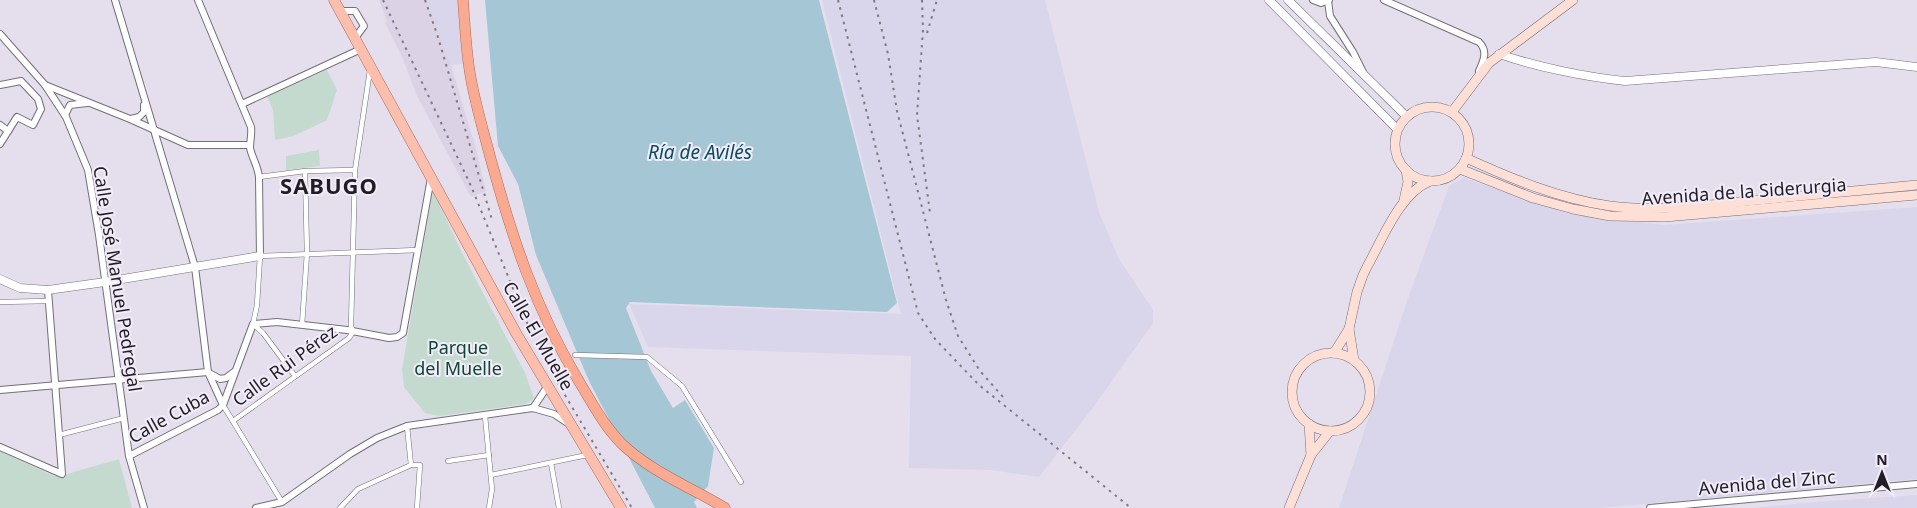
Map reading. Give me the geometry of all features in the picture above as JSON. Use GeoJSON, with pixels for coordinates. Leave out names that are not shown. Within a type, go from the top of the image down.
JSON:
{"type":"FeatureCollection","features":[{"type":"Feature","properties":{"kind":"highway"},"geometry":{"type":"LineString","coordinates":[[463,0],[471,78],[502,200],[520,258],[538,304],[560,350],[595,408],[622,444],[642,460],[725,508]]}},
{"type":"Feature","properties":{"kind":"main road","name":"Calle El Muelle"},"geometry":{"type":"LineString","coordinates":[[334,0],[547,387],[621,508]]}},
{"type":"Feature","properties":{"kind":"main road"},"geometry":{"type":"LineString","coordinates":[[1452,112],[1489,63],[1573,0]]}},
{"type":"Feature","properties":{"kind":"main road"},"geometry":{"type":"LineString","coordinates":[[1334,353],[1349,329],[1363,275],[1403,202],[1416,188],[1432,181],[1446,178],[1460,170],[1466,158],[1469,143],[1466,128],[1452,112],[1440,108],[1427,107],[1406,116],[1397,128],[1395,145],[1397,155],[1406,170],[1408,182],[1403,202]]}},
{"type":"Feature","properties":{"kind":"main road","name":"Avenida de la Siderurgia"},"geometry":{"type":"LineString","coordinates":[[1466,158],[1536,188],[1610,206],[1638,208],[1723,204],[1917,185]]}},
{"type":"Feature","properties":{"kind":"main road"},"geometry":{"type":"LineString","coordinates":[[1406,170],[1416,177],[1432,181]]}},
{"type":"Feature","properties":{"kind":"main road","name":"Avenida de la Siderurgia"},"geometry":{"type":"LineString","coordinates":[[1460,170],[1533,198],[1573,209],[1610,216],[1665,217],[1917,195]]}},
{"type":"Feature","properties":{"kind":"main road"},"geometry":{"type":"LineString","coordinates":[[1349,329],[1354,360]]}},
{"type":"Feature","properties":{"kind":"main road"},"geometry":{"type":"LineString","coordinates":[[1334,353],[1354,360],[1362,368],[1368,379],[1370,398],[1359,420],[1348,427],[1330,431],[1309,424],[1300,415],[1294,404],[1292,393],[1298,372],[1305,363],[1314,357],[1334,353]]}},
{"type":"Feature","properties":{"kind":"main road"},"geometry":{"type":"LineString","coordinates":[[1309,424],[1311,454]]}},
{"type":"Feature","properties":{"kind":"main road"},"geometry":{"type":"LineString","coordinates":[[1290,508],[1311,454],[1330,431]]}},
{"type":"Feature","properties":{"kind":"street"},"geometry":{"type":"LineString","coordinates":[[115,0],[195,267],[208,372],[232,421],[283,505]]}},
{"type":"Feature","properties":{"kind":"street"},"geometry":{"type":"LineString","coordinates":[[198,0],[251,127],[252,139],[250,145],[258,167],[259,176],[260,256],[257,305],[253,324],[223,405]]}},
{"type":"Feature","properties":{"kind":"street"},"geometry":{"type":"LineString","coordinates":[[1269,0],[1397,128]]}},
{"type":"Feature","properties":{"kind":"street"},"geometry":{"type":"LineString","coordinates":[[1288,0],[1406,116]]}},
{"type":"Feature","properties":{"kind":"street"},"geometry":{"type":"LineString","coordinates":[[1313,0],[1321,3],[1328,0],[1330,16],[1365,75]]}},
{"type":"Feature","properties":{"kind":"street"},"geometry":{"type":"LineString","coordinates":[[1384,0],[1478,42],[1484,47],[1485,55],[1473,85]]}},
{"type":"Feature","properties":{"kind":"street","name":"Calle José Manuel Pedregal"},"geometry":{"type":"LineString","coordinates":[[0,34],[45,85],[65,115],[88,170],[129,456],[144,508]]}},
{"type":"Feature","properties":{"kind":"street"},"geometry":{"type":"LineString","coordinates":[[242,104],[361,49]]}},
{"type":"Feature","properties":{"kind":"street"},"geometry":{"type":"LineString","coordinates":[[1499,54],[1517,60],[1626,81],[1876,62],[1917,68]]}},
{"type":"Feature","properties":{"kind":"street"},"geometry":{"type":"LineString","coordinates":[[353,332],[351,326],[355,170],[371,66]]}},
{"type":"Feature","properties":{"kind":"street"},"geometry":{"type":"LineString","coordinates":[[0,85],[22,81],[38,99],[42,109],[33,125],[17,117],[0,144]]}},
{"type":"Feature","properties":{"kind":"street"},"geometry":{"type":"LineString","coordinates":[[45,85],[130,119],[188,145],[250,145]]}},
{"type":"Feature","properties":{"kind":"street"},"geometry":{"type":"LineString","coordinates":[[130,119],[139,117],[144,112],[144,99]]}},
{"type":"Feature","properties":{"kind":"street"},"geometry":{"type":"LineString","coordinates":[[65,115],[70,105],[88,102]]}},
{"type":"Feature","properties":{"kind":"street"},"geometry":{"type":"LineString","coordinates":[[0,125],[8,130]]}},
{"type":"Feature","properties":{"kind":"street"},"geometry":{"type":"LineString","coordinates":[[259,176],[305,171],[355,170]]}},
{"type":"Feature","properties":{"kind":"street"},"geometry":{"type":"LineString","coordinates":[[302,325],[307,253],[305,171]]}},
{"type":"Feature","properties":{"kind":"street"},"geometry":{"type":"LineString","coordinates":[[253,324],[277,322],[388,338],[397,337],[402,333],[431,177]]}},
{"type":"Feature","properties":{"kind":"street"},"geometry":{"type":"LineString","coordinates":[[0,279],[20,288],[48,290],[260,256],[418,250]]}},
{"type":"Feature","properties":{"kind":"street"},"geometry":{"type":"LineString","coordinates":[[0,447],[62,474],[48,290]]}},
{"type":"Feature","properties":{"kind":"street"},"geometry":{"type":"LineString","coordinates":[[0,302],[49,300]]}},
{"type":"Feature","properties":{"kind":"street"},"geometry":{"type":"LineString","coordinates":[[253,324],[263,333],[295,376]]}},
{"type":"Feature","properties":{"kind":"street","name":"Calle Rui Pérez"},"geometry":{"type":"LineString","coordinates":[[232,421],[349,338],[353,332]]}},
{"type":"Feature","properties":{"kind":"street"},"geometry":{"type":"LineString","coordinates":[[575,356],[647,357],[682,386],[741,482]]}},
{"type":"Feature","properties":{"kind":"street"},"geometry":{"type":"LineString","coordinates":[[0,390],[208,372],[220,379],[226,378],[235,371]]}},
{"type":"Feature","properties":{"kind":"street"},"geometry":{"type":"LineString","coordinates":[[533,408],[547,387]]}},
{"type":"Feature","properties":{"kind":"street","name":"Calle Cuba"},"geometry":{"type":"LineString","coordinates":[[129,456],[218,410],[223,405]]}},
{"type":"Feature","properties":{"kind":"street"},"geometry":{"type":"LineString","coordinates":[[256,508],[283,505],[350,454],[376,438],[407,426],[533,408],[554,414],[572,426]]}},
{"type":"Feature","properties":{"kind":"street"},"geometry":{"type":"LineString","coordinates":[[485,416],[492,489],[489,508]]}},
{"type":"Feature","properties":{"kind":"street"},"geometry":{"type":"LineString","coordinates":[[59,434],[124,418]]}},
{"type":"Feature","properties":{"kind":"street"},"geometry":{"type":"LineString","coordinates":[[407,426],[411,465]]}},
{"type":"Feature","properties":{"kind":"street"},"geometry":{"type":"LineString","coordinates":[[448,461],[489,455]]}},
{"type":"Feature","properties":{"kind":"street"},"geometry":{"type":"LineString","coordinates":[[491,475],[589,455]]}},
{"type":"Feature","properties":{"kind":"street"},"geometry":{"type":"LineString","coordinates":[[551,463],[559,508]]}},
{"type":"Feature","properties":{"kind":"street"},"geometry":{"type":"LineString","coordinates":[[340,508],[358,489],[411,465],[420,464],[417,508]]}},
{"type":"Feature","properties":{"kind":"street","name":"Avenida del Zinc"},"geometry":{"type":"LineString","coordinates":[[1650,508],[1917,484]]}},
{"type":"Feature","properties":{"kind":"shaded area"},"geometry":{"type":"Polygon","coordinates":[[[379,0],[427,0],[451,65],[476,149],[486,191],[471,197],[416,94],[403,59],[385,23],[387,21],[379,0]]]}},
{"type":"Feature","properties":{"kind":"shaded area"},"geometry":{"type":"Polygon","coordinates":[[[427,0],[467,0],[472,63],[451,65],[427,0]]]}},
{"type":"Feature","properties":{"kind":"shaded area"},"geometry":{"type":"Polygon","coordinates":[[[822,0],[1045,0],[1099,212],[1119,259],[1153,310],[1153,323],[1092,409],[1039,477],[991,470],[909,468],[911,356],[648,347],[629,304],[901,314],[822,0]]]}},
{"type":"Feature","properties":{"kind":"shaded area"},"geometry":{"type":"Polygon","coordinates":[[[1464,178],[1569,214],[1665,225],[1917,207],[1917,479],[1600,508],[1339,508],[1406,304],[1449,186],[1464,178]]]}},
{"type":"Feature","properties":{"kind":"shaded area"},"geometry":{"type":"Polygon","coordinates":[[[1917,495],[1917,508],[1753,508],[1814,502],[1917,495]]]}},
{"type":"Feature","properties":{"kind":"green space"},"geometry":{"type":"Polygon","coordinates":[[[327,70],[337,90],[327,120],[294,136],[275,140],[273,110],[267,96],[327,70]]]}},
{"type":"Feature","properties":{"kind":"green space"},"geometry":{"type":"Polygon","coordinates":[[[319,150],[320,166],[286,170],[286,156],[319,150]]]}},
{"type":"Feature","properties":{"kind":"green space","name":"Parque del Muelle"},"geometry":{"type":"Polygon","coordinates":[[[433,190],[460,249],[525,373],[534,398],[526,404],[439,416],[425,413],[404,387],[402,369],[433,190]]]}},
{"type":"Feature","properties":{"kind":"green space"},"geometry":{"type":"Polygon","coordinates":[[[0,451],[54,476],[60,476],[119,459],[132,508],[0,508],[0,451]]]}},
{"type":"Feature","properties":{"kind":"water","name":"Ría de Avilés"},"geometry":{"type":"Polygon","coordinates":[[[485,0],[819,0],[897,303],[887,312],[630,302],[626,308],[651,371],[673,408],[685,400],[714,448],[708,486],[694,502],[697,508],[655,508],[589,381],[536,255],[518,184],[498,146],[485,0]]]}},
{"type":"Feature","properties":{"kind":"railway"},"geometry":{"type":"LineString","coordinates":[[383,0],[471,186],[528,325],[556,380],[632,508]]}},
{"type":"Feature","properties":{"kind":"railway"},"geometry":{"type":"LineString","coordinates":[[425,0],[437,34],[492,220]]}},
{"type":"Feature","properties":{"kind":"railway"},"geometry":{"type":"LineString","coordinates":[[838,0],[918,313],[935,339],[979,385],[1131,508]]}},
{"type":"Feature","properties":{"kind":"railway"},"geometry":{"type":"LineString","coordinates":[[874,0],[888,54],[897,111],[946,300],[958,336],[980,371],[1003,397]]}},
{"type":"Feature","properties":{"kind":"railway"},"geometry":{"type":"LineString","coordinates":[[922,0],[923,30],[917,115],[930,213]]}},
{"type":"Feature","properties":{"kind":"railway"},"geometry":{"type":"LineString","coordinates":[[927,33],[937,0]]}},
{"type":"Feature","properties":{"kind":"district","name":"SABUGO"},"geometry":{"type":"Point","coordinates":[329,186]}}]}
